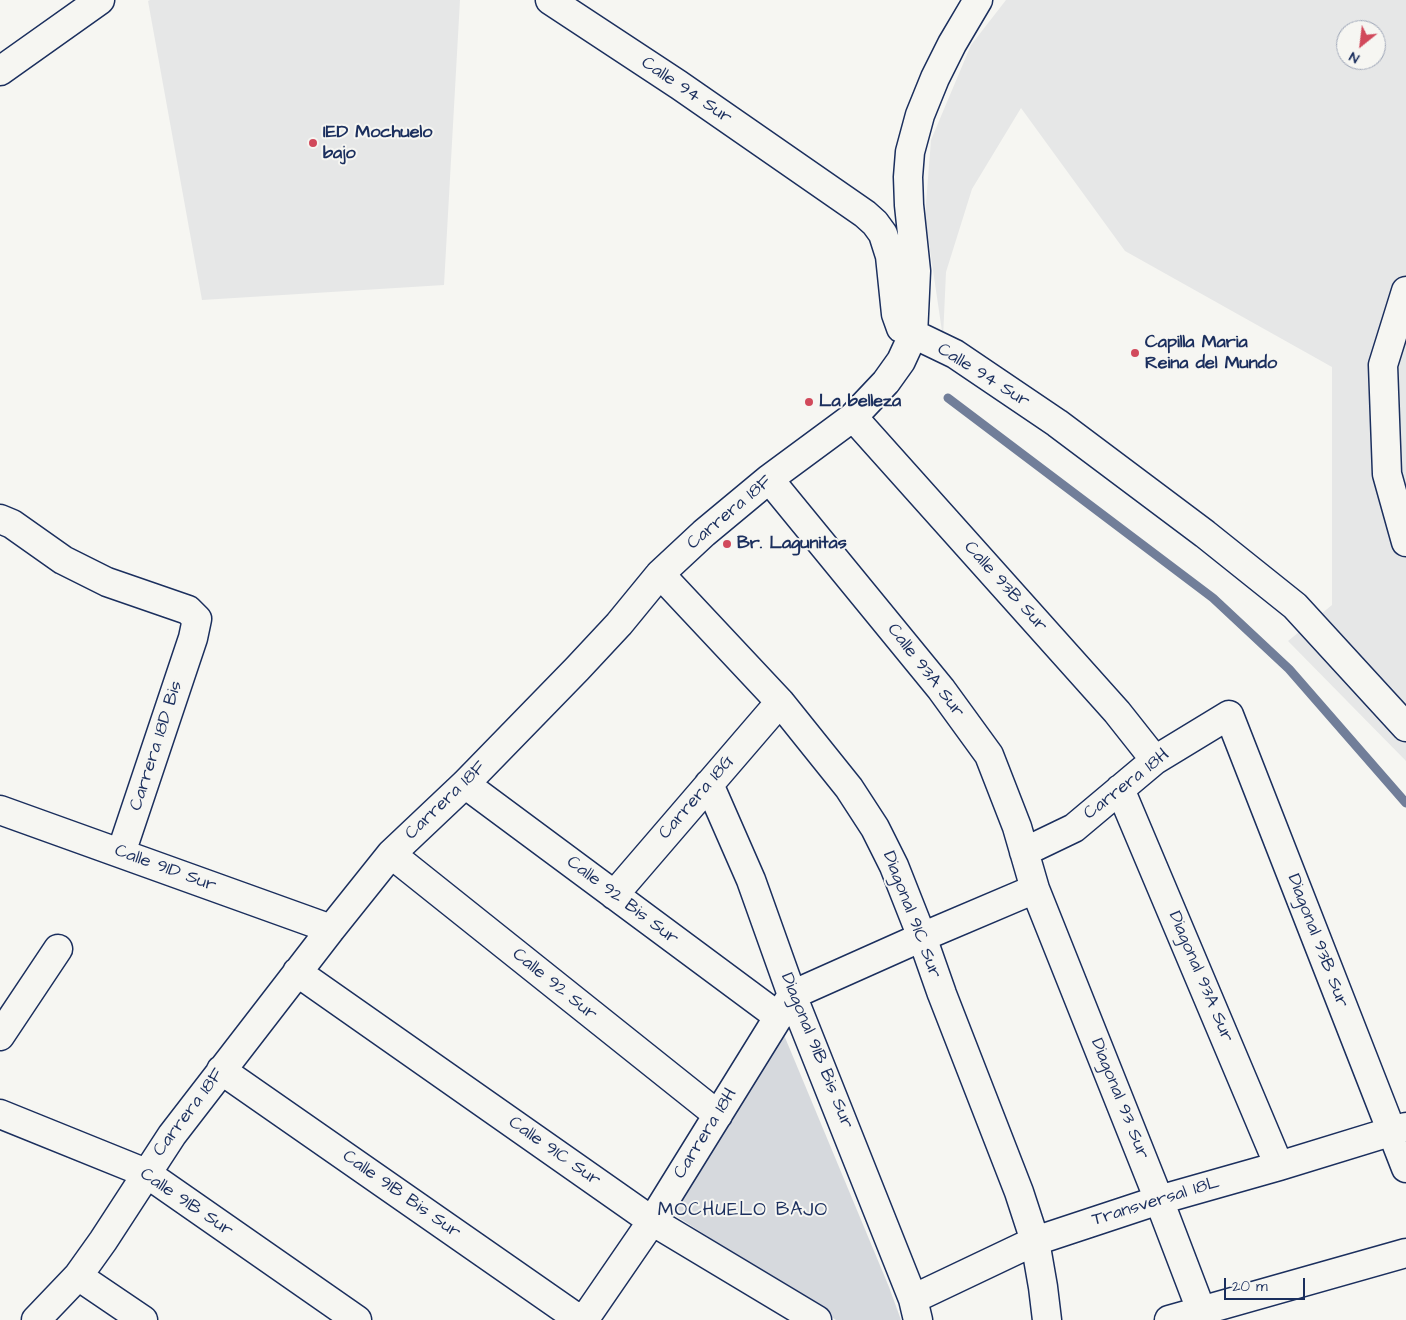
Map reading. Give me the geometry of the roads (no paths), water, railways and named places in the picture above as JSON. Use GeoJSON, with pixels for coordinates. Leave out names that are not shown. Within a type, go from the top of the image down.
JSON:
{"type":"FeatureCollection","features":[{"type":"Feature","properties":{"kind":"street"},"geometry":{"type":"LineString","coordinates":[[2,68],[100,0]]}},
{"type":"Feature","properties":{"kind":"street","name":"Calle 94 Sur"},"geometry":{"type":"LineString","coordinates":[[550,0],[679,84],[865,214],[883,234],[890,256],[896,314],[901,328],[955,354],[1057,423],[1205,534],[1295,606],[1406,727]]}},
{"type":"Feature","properties":{"kind":"street"},"geometry":{"type":"LineString","coordinates":[[913,335],[916,271],[909,205],[908,177],[910,152],[920,115],[935,78],[952,44],[978,0]]}},
{"type":"Feature","properties":{"kind":"street"},"geometry":{"type":"LineString","coordinates":[[1406,290],[1383,365],[1387,474],[1406,542]]}},
{"type":"Feature","properties":{"kind":"street","name":"Carrera 18F"},"geometry":{"type":"LineString","coordinates":[[36,1320],[78,1276],[172,1135],[297,972],[391,854],[465,784],[613,630],[660,574],[704,533],[769,479],[853,418],[886,382],[901,361],[913,335]]}},
{"type":"Feature","properties":{"kind":"street","name":"Calle 93B Sur"},"geometry":{"type":"LineString","coordinates":[[853,418],[1117,712],[1154,760]]}},
{"type":"Feature","properties":{"kind":"street","name":"Calle 93A Sur"},"geometry":{"type":"LineString","coordinates":[[769,479],[941,689],[989,755],[1017,827],[1035,889]]}},
{"type":"Feature","properties":{"kind":"street","name":"Carrera 18D Bis"},"geometry":{"type":"LineString","coordinates":[[0,519],[12,524],[63,560],[108,582],[188,610],[197,619],[121,853]]}},
{"type":"Feature","properties":{"kind":"street","name":"Diagonal 91C Sur"},"geometry":{"type":"LineString","coordinates":[[660,574],[780,702],[849,788],[875,828],[894,866],[1019,1192],[1035,1241],[1047,1320]]}},
{"type":"Feature","properties":{"kind":"street","name":"Carrera 18G"},"geometry":{"type":"LineString","coordinates":[[614,894],[780,702]]}},
{"type":"Feature","properties":{"kind":"street","name":"Carrera 18H"},"geometry":{"type":"LineString","coordinates":[[1024,852],[1074,828],[1154,760],[1229,715]]}},
{"type":"Feature","properties":{"kind":"street","name":"Diagonal 93B Sur"},"geometry":{"type":"LineString","coordinates":[[1229,715],[1398,1129],[1406,1168]]}},
{"type":"Feature","properties":{"kind":"street","name":"Calle 92 Bis Sur"},"geometry":{"type":"LineString","coordinates":[[465,784],[614,894],[785,1006]]}},
{"type":"Feature","properties":{"kind":"street","name":"Diagonal 91B Bis Sur"},"geometry":{"type":"LineString","coordinates":[[709,784],[751,880],[785,1006],[916,1310]]}},
{"type":"Feature","properties":{"kind":"street","name":"Diagonal 93A Sur"},"geometry":{"type":"LineString","coordinates":[[1120,789],[1279,1166]]}},
{"type":"Feature","properties":{"kind":"street","name":"Calle 91D Sur"},"geometry":{"type":"LineString","coordinates":[[0,810],[331,929]]}},
{"type":"Feature","properties":{"kind":"street","name":"Calle 92 Sur"},"geometry":{"type":"LineString","coordinates":[[391,854],[718,1115]]}},
{"type":"Feature","properties":{"kind":"street"},"geometry":{"type":"LineString","coordinates":[[785,1006],[922,937],[1035,889]]}},
{"type":"Feature","properties":{"kind":"street","name":"Diagonal 93 Sur"},"geometry":{"type":"LineString","coordinates":[[1035,889],[1201,1310]]}},
{"type":"Feature","properties":{"kind":"street"},"geometry":{"type":"LineString","coordinates":[[0,1036],[58,949]]}},
{"type":"Feature","properties":{"kind":"street","name":"Calle 91C Sur"},"geometry":{"type":"LineString","coordinates":[[297,972],[652,1221],[817,1320]]}},
{"type":"Feature","properties":{"kind":"street","name":"Carrera 18H"},"geometry":{"type":"LineString","coordinates":[[584,1320],[652,1221],[785,1006]]}},
{"type":"Feature","properties":{"kind":"street","name":"Calle 91B Bis Sur"},"geometry":{"type":"LineString","coordinates":[[221,1070],[580,1320]]}},
{"type":"Feature","properties":{"kind":"street","name":"Calle 91B Sur"},"geometry":{"type":"LineString","coordinates":[[0,1114],[146,1173],[357,1320]]}},
{"type":"Feature","properties":{"kind":"street","name":"Transversal 18L"},"geometry":{"type":"LineString","coordinates":[[916,1310],[1035,1241],[1159,1200],[1279,1166],[1398,1129]]}},
{"type":"Feature","properties":{"kind":"street"},"geometry":{"type":"LineString","coordinates":[[1169,1320],[1406,1253]]}},
{"type":"Feature","properties":{"kind":"street"},"geometry":{"type":"LineString","coordinates":[[78,1276],[143,1320]]}},
{"type":"Feature","properties":{"kind":"waterway"},"geometry":{"type":"LineString","coordinates":[[948,398],[1213,598],[1289,669],[1406,803]]}},
{"type":"Feature","properties":{"kind":"place","name":"IED Mochuelo bajo"},"geometry":{"type":"Point","coordinates":[313,143]}},
{"type":"Feature","properties":{"kind":"place","name":"Capilla Maria Reina del Mundo"},"geometry":{"type":"Point","coordinates":[1135,353]}},
{"type":"Feature","properties":{"kind":"place","name":"La belleza"},"geometry":{"type":"Point","coordinates":[809,402]}},
{"type":"Feature","properties":{"kind":"place","name":"Br. Lagunitas"},"geometry":{"type":"Point","coordinates":[727,544]}},
{"type":"Feature","properties":{"kind":"district","name":"MOCHUELO BAJO"},"geometry":{"type":"Point","coordinates":[743,1211]}}]}
